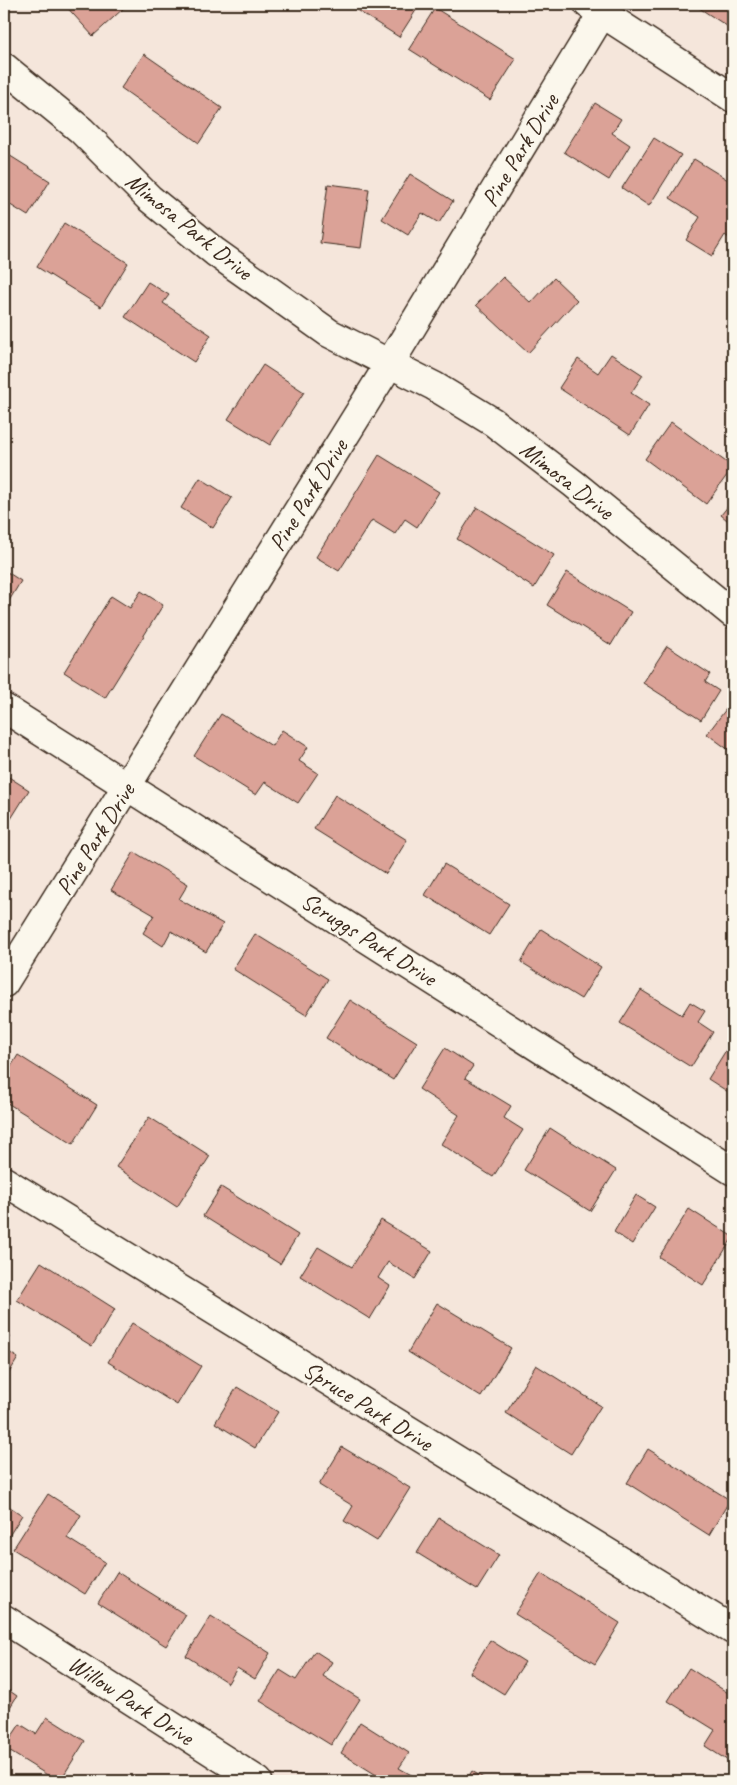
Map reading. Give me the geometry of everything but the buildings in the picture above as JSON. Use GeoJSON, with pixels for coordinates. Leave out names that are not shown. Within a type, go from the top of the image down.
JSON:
{"type":"FeatureCollection","features":[{"type":"Feature","properties":{"kind":"street"},"geometry":{"type":"LineString","coordinates":[[599,7],[733,98]]}},
{"type":"Feature","properties":{"kind":"street","name":"Pine Park Drive"},"geometry":{"type":"LineString","coordinates":[[4,983],[390,363],[599,7]]}},
{"type":"Feature","properties":{"kind":"street","name":"Mimosa Park Drive"},"geometry":{"type":"LineString","coordinates":[[4,67],[81,130],[149,198],[215,252],[329,333],[390,363]]}},
{"type":"Feature","properties":{"kind":"street","name":"Mimosa Drive"},"geometry":{"type":"LineString","coordinates":[[390,363],[434,386],[493,422],[574,484],[733,614]]}},
{"type":"Feature","properties":{"kind":"street","name":"Scruggs Park Drive"},"geometry":{"type":"LineString","coordinates":[[4,708],[733,1171]]}},
{"type":"Feature","properties":{"kind":"street","name":"Spruce Park Drive"},"geometry":{"type":"LineString","coordinates":[[4,1181],[733,1630]]}},
{"type":"Feature","properties":{"kind":"street","name":"Willow Park Drive"},"geometry":{"type":"LineString","coordinates":[[4,1619],[258,1781]]}}]}
